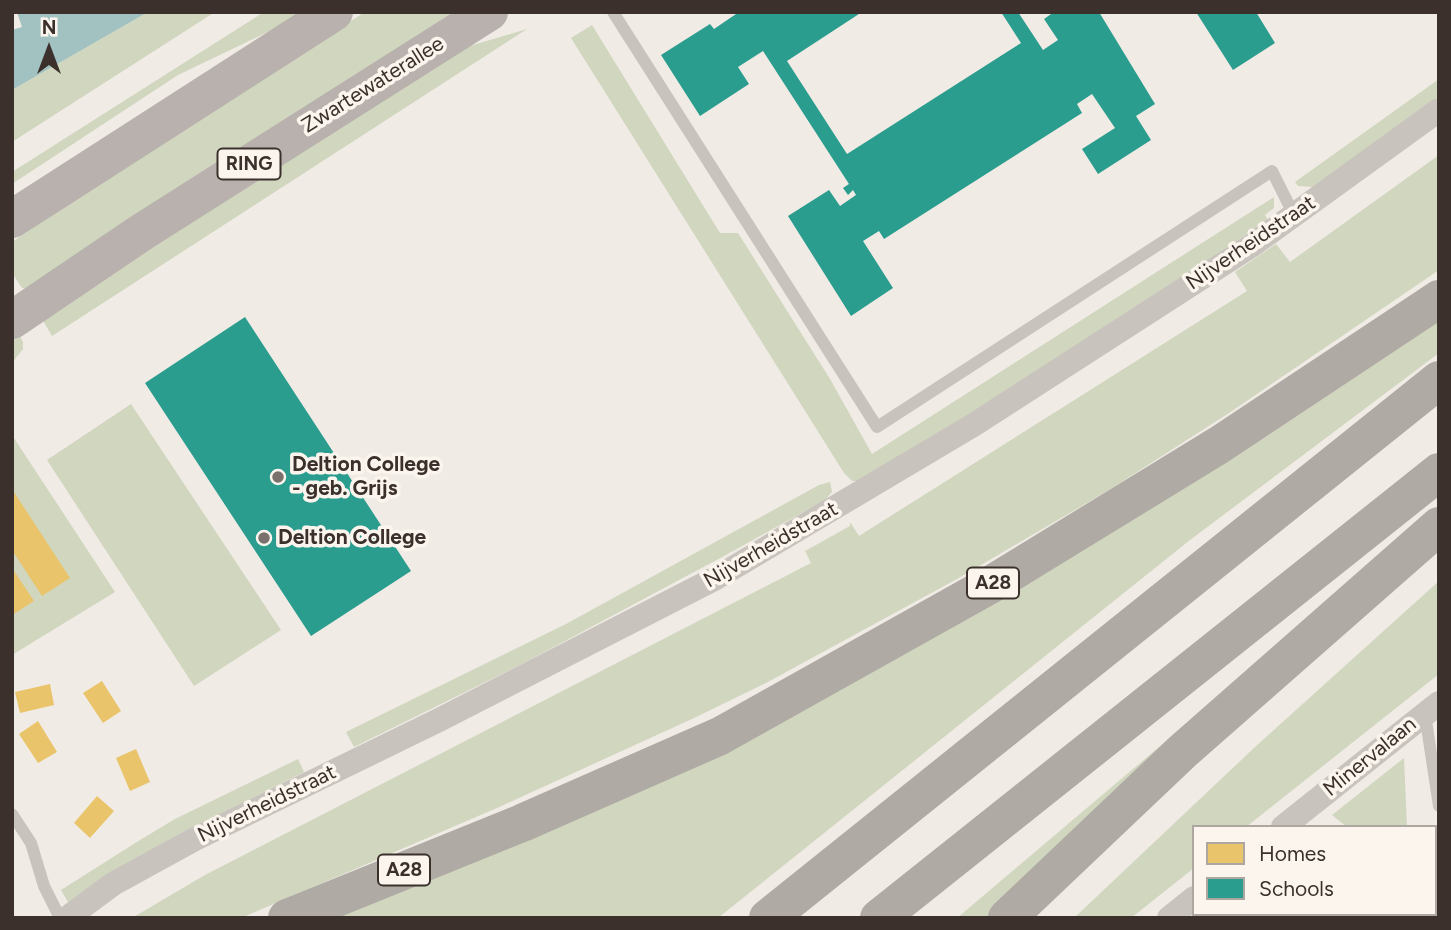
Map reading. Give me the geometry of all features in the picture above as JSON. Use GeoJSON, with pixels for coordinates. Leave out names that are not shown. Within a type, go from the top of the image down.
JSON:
{"type":"FeatureCollection","features":[{"type":"Feature","properties":{"kind":"highway","name":"A28"},"geometry":{"type":"LineString","coordinates":[[287,918],[522,823],[720,736],[998,581],[1219,446],[1439,299]]}},
{"type":"Feature","properties":{"kind":"highway"},"geometry":{"type":"LineString","coordinates":[[768,918],[1439,380]]}},
{"type":"Feature","properties":{"kind":"highway"},"geometry":{"type":"LineString","coordinates":[[879,918],[1439,472]]}},
{"type":"Feature","properties":{"kind":"highway"},"geometry":{"type":"LineString","coordinates":[[1007,918],[1183,751],[1439,526]]}},
{"type":"Feature","properties":{"kind":"main road"},"geometry":{"type":"LineString","coordinates":[[12,219],[334,12]]}},
{"type":"Feature","properties":{"kind":"main road","name":"Zwartewaterallee"},"geometry":{"type":"LineString","coordinates":[[12,320],[142,232],[489,12]]}},
{"type":"Feature","properties":{"kind":"street","name":"Nijverheidstraat"},"geometry":{"type":"LineString","coordinates":[[67,918],[113,884],[195,839],[439,720],[716,578],[975,424],[1251,246],[1439,110]]}},
{"type":"Feature","properties":{"kind":"street","name":"Minervalaan"},"geometry":{"type":"LineString","coordinates":[[1286,825],[1432,708]]}},
{"type":"Feature","properties":{"kind":"street"},"geometry":{"type":"LineString","coordinates":[[1169,918],[1192,900]]}},
{"type":"Feature","properties":{"kind":"lane"},"geometry":{"type":"LineString","coordinates":[[613,12],[877,427],[1272,171],[1294,215]]}},
{"type":"Feature","properties":{"kind":"lane","name":"Minervalaan"},"geometry":{"type":"LineString","coordinates":[[1432,708],[1439,806]]}},
{"type":"Feature","properties":{"kind":"lane"},"geometry":{"type":"LineString","coordinates":[[12,814],[31,843],[44,886],[60,918]]}},
{"type":"Feature","properties":{"kind":"green space"},"geometry":{"type":"Polygon","coordinates":[[[148,12],[215,12],[12,142],[12,90],[148,12]]]}},
{"type":"Feature","properties":{"kind":"green space"},"geometry":{"type":"Polygon","coordinates":[[[264,12],[303,12],[274,29],[178,75],[12,184],[12,172],[264,12]]]}},
{"type":"Feature","properties":{"kind":"green space"},"geometry":{"type":"Polygon","coordinates":[[[365,12],[454,12],[26,289],[22,288],[12,273],[12,242],[365,12]]]}},
{"type":"Feature","properties":{"kind":"green space"},"geometry":{"type":"Polygon","coordinates":[[[592,25],[720,233],[738,233],[830,379],[872,454],[1274,197],[1274,208],[1265,215],[1268,220],[1068,354],[858,481],[852,481],[844,473],[571,38],[592,25]]]}},
{"type":"Feature","properties":{"kind":"green space"},"geometry":{"type":"Polygon","coordinates":[[[527,29],[52,336],[42,319],[453,51],[527,29]]]}},
{"type":"Feature","properties":{"kind":"green space"},"geometry":{"type":"Polygon","coordinates":[[[1439,79],[1439,96],[1314,187],[1298,186],[1295,182],[1439,79]]]}},
{"type":"Feature","properties":{"kind":"green space"},"geometry":{"type":"Polygon","coordinates":[[[1439,155],[1439,270],[1229,413],[1109,490],[957,579],[766,683],[694,718],[497,808],[241,918],[132,918],[205,875],[811,563],[805,551],[850,526],[850,522],[859,536],[1247,291],[1235,272],[1276,244],[1290,262],[1439,155]]]}},
{"type":"Feature","properties":{"kind":"green space"},"geometry":{"type":"Polygon","coordinates":[[[1439,317],[1439,353],[1190,540],[718,918],[331,918],[512,842],[1439,317]]]}},
{"type":"Feature","properties":{"kind":"green space"},"geometry":{"type":"Polygon","coordinates":[[[19,334],[23,349],[12,363],[12,339],[19,334]]]}},
{"type":"Feature","properties":{"kind":"green space"},"geometry":{"type":"Polygon","coordinates":[[[131,404],[281,630],[194,686],[47,460],[131,404]]]}},
{"type":"Feature","properties":{"kind":"green space"},"geometry":{"type":"Polygon","coordinates":[[[12,435],[115,592],[12,655],[12,435]]]}},
{"type":"Feature","properties":{"kind":"green space"},"geometry":{"type":"Polygon","coordinates":[[[830,482],[832,492],[825,500],[522,664],[354,747],[346,732],[566,624],[819,485],[830,482]]]}},
{"type":"Feature","properties":{"kind":"green space"},"geometry":{"type":"Polygon","coordinates":[[[1439,581],[1439,674],[1249,825],[1192,825],[1192,870],[1131,918],[1074,918],[1255,747],[1439,581]]]}},
{"type":"Feature","properties":{"kind":"green space"},"geometry":{"type":"Polygon","coordinates":[[[1336,597],[996,918],[957,918],[1336,597]]]}},
{"type":"Feature","properties":{"kind":"green space"},"geometry":{"type":"Polygon","coordinates":[[[1404,758],[1407,825],[1344,825],[1332,815],[1404,758]]]}},
{"type":"Feature","properties":{"kind":"green space"},"geometry":{"type":"Polygon","coordinates":[[[298,759],[304,772],[181,833],[68,902],[61,890],[140,840],[175,819],[298,759]]]}},
{"type":"Feature","properties":{"kind":"green space"},"geometry":{"type":"Polygon","coordinates":[[[1205,916],[1286,916],[1286,918],[1203,918],[1205,916]]]}},
{"type":"Feature","properties":{"kind":"water"},"geometry":{"type":"Polygon","coordinates":[[[17,12],[148,12],[12,90],[12,30],[22,27],[17,12]]]}},
{"type":"Feature","properties":{"kind":"building: Homes"},"geometry":{"type":"Polygon","coordinates":[[[12,489],[70,578],[42,596],[12,550],[12,489]]]}},
{"type":"Feature","properties":{"kind":"building: Homes"},"geometry":{"type":"Polygon","coordinates":[[[12,568],[34,601],[12,615],[12,568]]]}},
{"type":"Feature","properties":{"kind":"building: Homes"},"geometry":{"type":"Polygon","coordinates":[[[102,681],[121,711],[103,723],[83,693],[102,681]]]}},
{"type":"Feature","properties":{"kind":"building: Homes"},"geometry":{"type":"Polygon","coordinates":[[[50,684],[54,705],[20,713],[15,692],[50,684]]]}},
{"type":"Feature","properties":{"kind":"building: Homes"},"geometry":{"type":"Polygon","coordinates":[[[38,721],[57,752],[38,763],[19,734],[38,721]]]}},
{"type":"Feature","properties":{"kind":"building: Homes"},"geometry":{"type":"Polygon","coordinates":[[[136,749],[150,782],[130,791],[116,758],[136,749]]]}},
{"type":"Feature","properties":{"kind":"building: Homes"},"geometry":{"type":"Polygon","coordinates":[[[97,796],[114,811],[90,838],[74,823],[97,796]]]}},
{"type":"Feature","properties":{"kind":"building: Homes"},"geometry":{"type":"Polygon","coordinates":[[[1350,916],[1350,918],[1307,918],[1350,916]]]}},
{"type":"Feature","properties":{"kind":"building: Schools"},"geometry":{"type":"Polygon","coordinates":[[[739,12],[862,12],[787,61],[847,154],[1021,43],[1001,12],[1018,12],[1043,50],[1058,40],[1044,19],[1054,12],[1099,12],[1155,104],[1136,116],[1151,140],[1098,174],[1082,149],[1115,128],[1092,94],[1077,104],[1082,113],[884,239],[879,231],[863,241],[893,288],[851,316],[788,216],[829,190],[840,206],[856,195],[853,190],[848,195],[843,188],[849,184],[763,51],[738,67],[749,84],[700,116],[661,55],[710,24],[714,29],[739,12]]]}},
{"type":"Feature","properties":{"kind":"building: Schools"},"geometry":{"type":"Polygon","coordinates":[[[1196,12],[1256,12],[1275,43],[1233,70],[1196,12]]]}},
{"type":"Feature","properties":{"kind":"building: Schools","name":"Deltion College - geb. Grijs"},"geometry":{"type":"Polygon","coordinates":[[[245,317],[411,571],[311,636],[145,383],[245,317]]]}},
{"type":"Feature","properties":{"kind":"place","name":"Deltion College - geb. Grijs"},"geometry":{"type":"Point","coordinates":[278,477]}},
{"type":"Feature","properties":{"kind":"place","name":"Deltion College"},"geometry":{"type":"Point","coordinates":[264,538]}}]}
